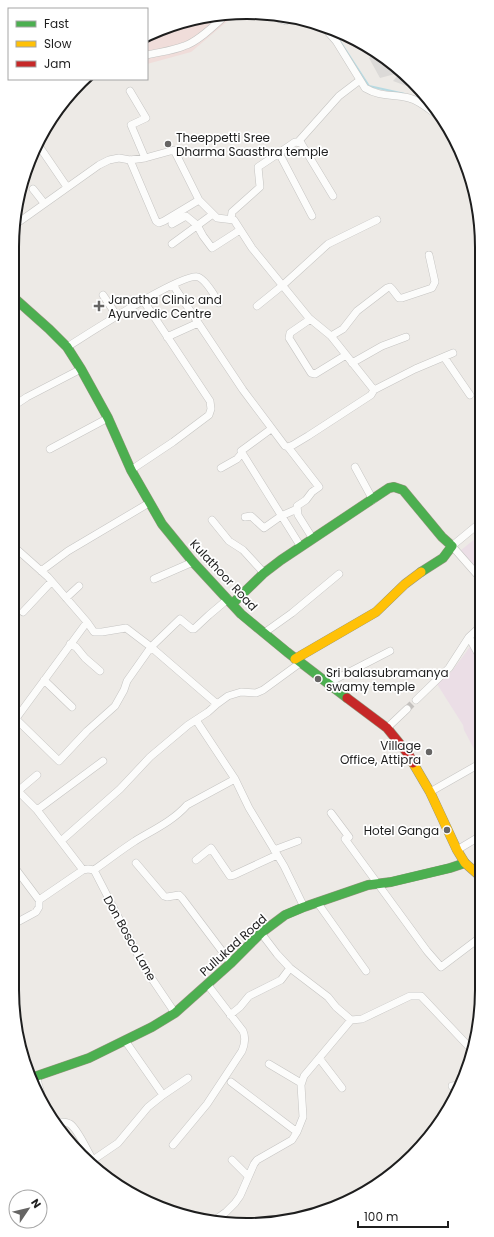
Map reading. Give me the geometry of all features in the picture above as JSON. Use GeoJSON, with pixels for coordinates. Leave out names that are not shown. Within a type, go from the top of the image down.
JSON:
{"type":"FeatureCollection","features":[{"type":"Feature","properties":{"kind":"street"},"geometry":{"type":"LineString","coordinates":[[148,55],[173,50],[188,45],[219,21]]}},
{"type":"Feature","properties":{"kind":"street"},"geometry":{"type":"LineString","coordinates":[[330,35],[336,41],[365,88],[371,92],[382,95],[409,98],[429,110]]}},
{"type":"Feature","properties":{"kind":"street"},"geometry":{"type":"LineString","coordinates":[[231,219],[232,212],[260,187],[258,167],[295,142],[298,142],[339,96],[360,80]]}},
{"type":"Feature","properties":{"kind":"street"},"geometry":{"type":"LineString","coordinates":[[130,91],[146,118],[131,125],[145,158]]}},
{"type":"Feature","properties":{"kind":"street"},"geometry":{"type":"LineString","coordinates":[[298,142],[303,146],[333,196]]}},
{"type":"Feature","properties":{"kind":"street"},"geometry":{"type":"LineString","coordinates":[[41,149],[67,187]]}},
{"type":"Feature","properties":{"kind":"street"},"geometry":{"type":"LineString","coordinates":[[21,221],[99,164],[119,158],[130,160],[145,158],[174,150],[199,200],[220,219],[234,220],[252,248],[309,318],[331,336],[374,390]]}},
{"type":"Feature","properties":{"kind":"street"},"geometry":{"type":"LineString","coordinates":[[279,153],[312,216]]}},
{"type":"Feature","properties":{"kind":"street"},"geometry":{"type":"LineString","coordinates":[[130,160],[156,222],[158,223],[164,221],[199,200]]}},
{"type":"Feature","properties":{"kind":"street"},"geometry":{"type":"LineString","coordinates":[[33,189],[44,203]]}},
{"type":"Feature","properties":{"kind":"street"},"geometry":{"type":"LineString","coordinates":[[172,244],[213,214]]}},
{"type":"Feature","properties":{"kind":"street"},"geometry":{"type":"LineString","coordinates":[[172,224],[186,216],[197,225],[202,236],[212,248],[240,230]]}},
{"type":"Feature","properties":{"kind":"street"},"geometry":{"type":"LineString","coordinates":[[257,306],[328,244],[377,220]]}},
{"type":"Feature","properties":{"kind":"street"},"geometry":{"type":"LineString","coordinates":[[331,336],[343,329],[357,311],[387,288],[390,287],[399,298],[432,288],[435,282],[429,255]]}},
{"type":"Feature","properties":{"kind":"street"},"geometry":{"type":"LineString","coordinates":[[67,347],[143,300],[195,276],[202,279],[219,303]]}},
{"type":"Feature","properties":{"kind":"street"},"geometry":{"type":"LineString","coordinates":[[173,285],[243,390],[281,443],[288,447],[319,487],[312,492],[306,500],[297,506],[298,515],[313,538]]}},
{"type":"Feature","properties":{"kind":"street"},"geometry":{"type":"LineString","coordinates":[[103,295],[117,316]]}},
{"type":"Feature","properties":{"kind":"street"},"geometry":{"type":"LineString","coordinates":[[131,470],[173,442],[208,415],[211,409],[210,402],[143,300]]}},
{"type":"Feature","properties":{"kind":"street","name":"Kulathoor Road"},"geometry":{"type":"LineString","coordinates":[[19,302],[67,347],[108,418],[131,470],[162,524],[193,562],[241,614],[297,661],[387,728],[408,754],[430,792],[457,850],[465,863],[475,872]]}},
{"type":"Feature","properties":{"kind":"street"},"geometry":{"type":"LineString","coordinates":[[309,318],[309,320],[290,333],[289,338],[310,373],[315,374],[346,355]]}},
{"type":"Feature","properties":{"kind":"street"},"geometry":{"type":"LineString","coordinates":[[167,337],[198,323]]}},
{"type":"Feature","properties":{"kind":"street"},"geometry":{"type":"LineString","coordinates":[[352,363],[382,346],[406,336]]}},
{"type":"Feature","properties":{"kind":"street"},"geometry":{"type":"LineString","coordinates":[[288,447],[308,436],[371,395],[374,390],[415,369],[453,353]]}},
{"type":"Feature","properties":{"kind":"street"},"geometry":{"type":"LineString","coordinates":[[444,357],[470,395]]}},
{"type":"Feature","properties":{"kind":"street"},"geometry":{"type":"LineString","coordinates":[[19,401],[81,369]]}},
{"type":"Feature","properties":{"kind":"street"},"geometry":{"type":"LineString","coordinates":[[50,449],[108,418]]}},
{"type":"Feature","properties":{"kind":"street"},"geometry":{"type":"LineString","coordinates":[[221,468],[237,459],[242,453],[241,451],[271,429]]}},
{"type":"Feature","properties":{"kind":"street"},"geometry":{"type":"LineString","coordinates":[[242,453],[301,547]]}},
{"type":"Feature","properties":{"kind":"street"},"geometry":{"type":"LineString","coordinates":[[355,468],[373,500]]}},
{"type":"Feature","properties":{"kind":"street"},"geometry":{"type":"LineString","coordinates":[[19,726],[60,761],[87,731],[115,706],[127,681],[150,647],[180,619],[194,629],[209,615],[230,601],[281,560],[390,488],[394,487],[403,490],[442,537],[475,571]]}},
{"type":"Feature","properties":{"kind":"street"},"geometry":{"type":"LineString","coordinates":[[41,571],[68,551],[149,502]]}},
{"type":"Feature","properties":{"kind":"street"},"geometry":{"type":"LineString","coordinates":[[246,517],[251,516],[264,528],[281,516],[297,509]]}},
{"type":"Feature","properties":{"kind":"street"},"geometry":{"type":"LineString","coordinates":[[212,520],[229,541],[243,550],[264,573]]}},
{"type":"Feature","properties":{"kind":"street"},"geometry":{"type":"LineString","coordinates":[[61,841],[120,789],[150,757],[188,725],[208,712],[228,696],[241,692],[256,693],[263,690],[297,661],[385,606],[405,584],[413,577],[442,559],[450,551],[452,546],[475,527]]}},
{"type":"Feature","properties":{"kind":"street"},"geometry":{"type":"LineString","coordinates":[[19,551],[41,571],[87,622],[94,632],[126,628],[217,704]]}},
{"type":"Feature","properties":{"kind":"street"},"geometry":{"type":"LineString","coordinates":[[154,580],[193,562]]}},
{"type":"Feature","properties":{"kind":"street"},"geometry":{"type":"LineString","coordinates":[[264,633],[292,613],[339,574]]}},
{"type":"Feature","properties":{"kind":"street"},"geometry":{"type":"LineString","coordinates":[[23,612],[51,582]]}},
{"type":"Feature","properties":{"kind":"street"},"geometry":{"type":"LineString","coordinates":[[66,598],[79,586]]}},
{"type":"Feature","properties":{"kind":"street"},"geometry":{"type":"LineString","coordinates":[[19,715],[87,622]]}},
{"type":"Feature","properties":{"kind":"street"},"geometry":{"type":"LineString","coordinates":[[416,700],[449,668],[469,637],[475,632]]}},
{"type":"Feature","properties":{"kind":"street"},"geometry":{"type":"LineString","coordinates":[[469,637],[475,648]]}},
{"type":"Feature","properties":{"kind":"street"},"geometry":{"type":"LineString","coordinates":[[70,644],[100,671]]}},
{"type":"Feature","properties":{"kind":"street"},"geometry":{"type":"LineString","coordinates":[[328,683],[390,651]]}},
{"type":"Feature","properties":{"kind":"street"},"geometry":{"type":"LineString","coordinates":[[44,680],[72,707]]}},
{"type":"Feature","properties":{"kind":"street"},"geometry":{"type":"LineString","coordinates":[[387,728],[407,709]]}},
{"type":"Feature","properties":{"kind":"street"},"geometry":{"type":"LineString","coordinates":[[196,720],[235,779],[249,808],[284,866],[304,907]]}},
{"type":"Feature","properties":{"kind":"street"},"geometry":{"type":"LineString","coordinates":[[37,810],[103,761]]}},
{"type":"Feature","properties":{"kind":"street"},"geometry":{"type":"LineString","coordinates":[[430,792],[475,766]]}},
{"type":"Feature","properties":{"kind":"street"},"geometry":{"type":"LineString","coordinates":[[19,790],[37,775]]}},
{"type":"Feature","properties":{"kind":"street"},"geometry":{"type":"LineString","coordinates":[[39,900],[83,870],[94,870],[134,842],[154,831],[183,810],[187,805],[235,779]]}},
{"type":"Feature","properties":{"kind":"street"},"geometry":{"type":"LineString","coordinates":[[19,792],[37,810],[83,870]]}},
{"type":"Feature","properties":{"kind":"street"},"geometry":{"type":"LineString","coordinates":[[331,813],[349,837],[345,839],[377,884],[427,952],[441,967],[475,941]]}},
{"type":"Feature","properties":{"kind":"street"},"geometry":{"type":"LineString","coordinates":[[457,850],[475,839]]}},
{"type":"Feature","properties":{"kind":"street"},"geometry":{"type":"LineString","coordinates":[[196,860],[210,848],[230,876],[241,872],[298,841]]}},
{"type":"Feature","properties":{"kind":"street"},"geometry":{"type":"LineString","coordinates":[[136,863],[164,896],[179,895],[182,898],[231,962]]}},
{"type":"Feature","properties":{"kind":"street","name":"Pullukad Road"},"geometry":{"type":"LineString","coordinates":[[36,1076],[89,1058],[126,1042],[175,1013],[262,933],[285,915],[317,902],[368,885],[391,882],[465,863]]}},
{"type":"Feature","properties":{"kind":"street","name":"Don Bosco Lane"},"geometry":{"type":"LineString","coordinates":[[94,870],[144,967],[175,1013]]}},
{"type":"Feature","properties":{"kind":"street"},"geometry":{"type":"LineString","coordinates":[[19,873],[39,900],[39,907],[36,912],[19,921]]}},
{"type":"Feature","properties":{"kind":"street"},"geometry":{"type":"LineString","coordinates":[[317,902],[366,971]]}},
{"type":"Feature","properties":{"kind":"street"},"geometry":{"type":"LineString","coordinates":[[262,933],[277,954],[290,968],[328,997],[336,1008],[351,1020],[362,1019],[410,996],[421,996],[468,1046]]}},
{"type":"Feature","properties":{"kind":"street"},"geometry":{"type":"LineString","coordinates":[[230,1015],[240,1007],[249,996],[281,980],[290,968]]}},
{"type":"Feature","properties":{"kind":"street"},"geometry":{"type":"LineString","coordinates":[[173,1145],[207,1104],[242,1051],[245,1036],[207,984]]}},
{"type":"Feature","properties":{"kind":"street"},"geometry":{"type":"LineString","coordinates":[[220,1216],[235,1203],[240,1196],[248,1176],[257,1160],[292,1140],[297,1132],[303,1116],[301,1083],[304,1076],[351,1020]]}},
{"type":"Feature","properties":{"kind":"street"},"geometry":{"type":"LineString","coordinates":[[126,1042],[163,1096]]}},
{"type":"Feature","properties":{"kind":"street"},"geometry":{"type":"LineString","coordinates":[[319,1058],[342,1088]]}},
{"type":"Feature","properties":{"kind":"street"},"geometry":{"type":"LineString","coordinates":[[269,1064],[301,1083]]}},
{"type":"Feature","properties":{"kind":"street"},"geometry":{"type":"LineString","coordinates":[[95,1159],[118,1142],[148,1107],[188,1078]]}},
{"type":"Feature","properties":{"kind":"street"},"geometry":{"type":"LineString","coordinates":[[231,1082],[297,1132]]}},
{"type":"Feature","properties":{"kind":"street"},"geometry":{"type":"LineString","coordinates":[[61,1122],[70,1124],[76,1130],[90,1155]]}},
{"type":"Feature","properties":{"kind":"street"},"geometry":{"type":"LineString","coordinates":[[232,1160],[248,1176]]}},
{"type":"Feature","properties":{"kind":"shaded area"},"geometry":{"type":"Polygon","coordinates":[[[230,19],[191,52],[148,64],[148,42],[160,36],[188,27],[203,23],[230,19]]]}},
{"type":"Feature","properties":{"kind":"shaded area"},"geometry":{"type":"Polygon","coordinates":[[[371,56],[374,57],[395,74],[380,78],[369,58],[371,56]]]}},
{"type":"Feature","properties":{"kind":"shaded area"},"geometry":{"type":"Polygon","coordinates":[[[397,76],[409,87],[393,81],[397,76]]]}},
{"type":"Feature","properties":{"kind":"shaded area"},"geometry":{"type":"Polygon","coordinates":[[[475,539],[475,569],[460,551],[475,539]]]}},
{"type":"Feature","properties":{"kind":"shaded area"},"geometry":{"type":"Polygon","coordinates":[[[475,640],[475,751],[464,730],[463,725],[437,684],[452,671],[475,640]]]}},
{"type":"Feature","properties":{"kind":"waterway"},"geometry":{"type":"LineString","coordinates":[[338,38],[369,86],[405,94]]}},
{"type":"Feature","properties":{"kind":"waterway"},"geometry":{"type":"LineString","coordinates":[[415,97],[419,98]]}},
{"type":"Feature","properties":{"kind":"tunnel"},"geometry":{"type":"LineString","coordinates":[[407,709],[416,700]]}},
{"type":"Feature","properties":{"kind":"traffic: fast"},"geometry":{"type":"LineString","coordinates":[[19,302],[67,347],[108,418],[131,470],[162,524],[193,562],[241,614],[287,652],[347,698]]}},
{"type":"Feature","properties":{"kind":"traffic: fast"},"geometry":{"type":"LineString","coordinates":[[232,604],[264,573],[281,560],[389,488],[394,487],[403,490],[442,537],[452,546],[443,558],[421,572]]}},
{"type":"Feature","properties":{"kind":"traffic: fast"},"geometry":{"type":"LineString","coordinates":[[36,1076],[89,1058],[152,1027],[175,1013],[231,963],[261,933],[285,915],[368,885],[391,882],[465,863]]}},
{"type":"Feature","properties":{"kind":"traffic: slow"},"geometry":{"type":"LineString","coordinates":[[295,659],[376,612],[405,584],[421,572]]}},
{"type":"Feature","properties":{"kind":"traffic: slow"},"geometry":{"type":"LineString","coordinates":[[413,763],[430,792],[457,850],[465,863],[475,872]]}},
{"type":"Feature","properties":{"kind":"traffic: jam"},"geometry":{"type":"LineString","coordinates":[[347,698],[387,728],[409,755],[413,763]]}},
{"type":"Feature","properties":{"kind":"place","name":"Theeppetti Sree Dharma Saasthra temple"},"geometry":{"type":"Point","coordinates":[168,144]}},
{"type":"Feature","properties":{"kind":"place","name":"Janatha Clinic and Ayurvedic Centre"},"geometry":{"type":"Point","coordinates":[99,306]}},
{"type":"Feature","properties":{"kind":"place","name":"Sri balasubramanya swamy temple"},"geometry":{"type":"Point","coordinates":[318,679]}},
{"type":"Feature","properties":{"kind":"place","name":"Village Office, Attipra"},"geometry":{"type":"Point","coordinates":[429,752]}},
{"type":"Feature","properties":{"kind":"place","name":"Hotel Ganga"},"geometry":{"type":"Point","coordinates":[447,830]}}]}
